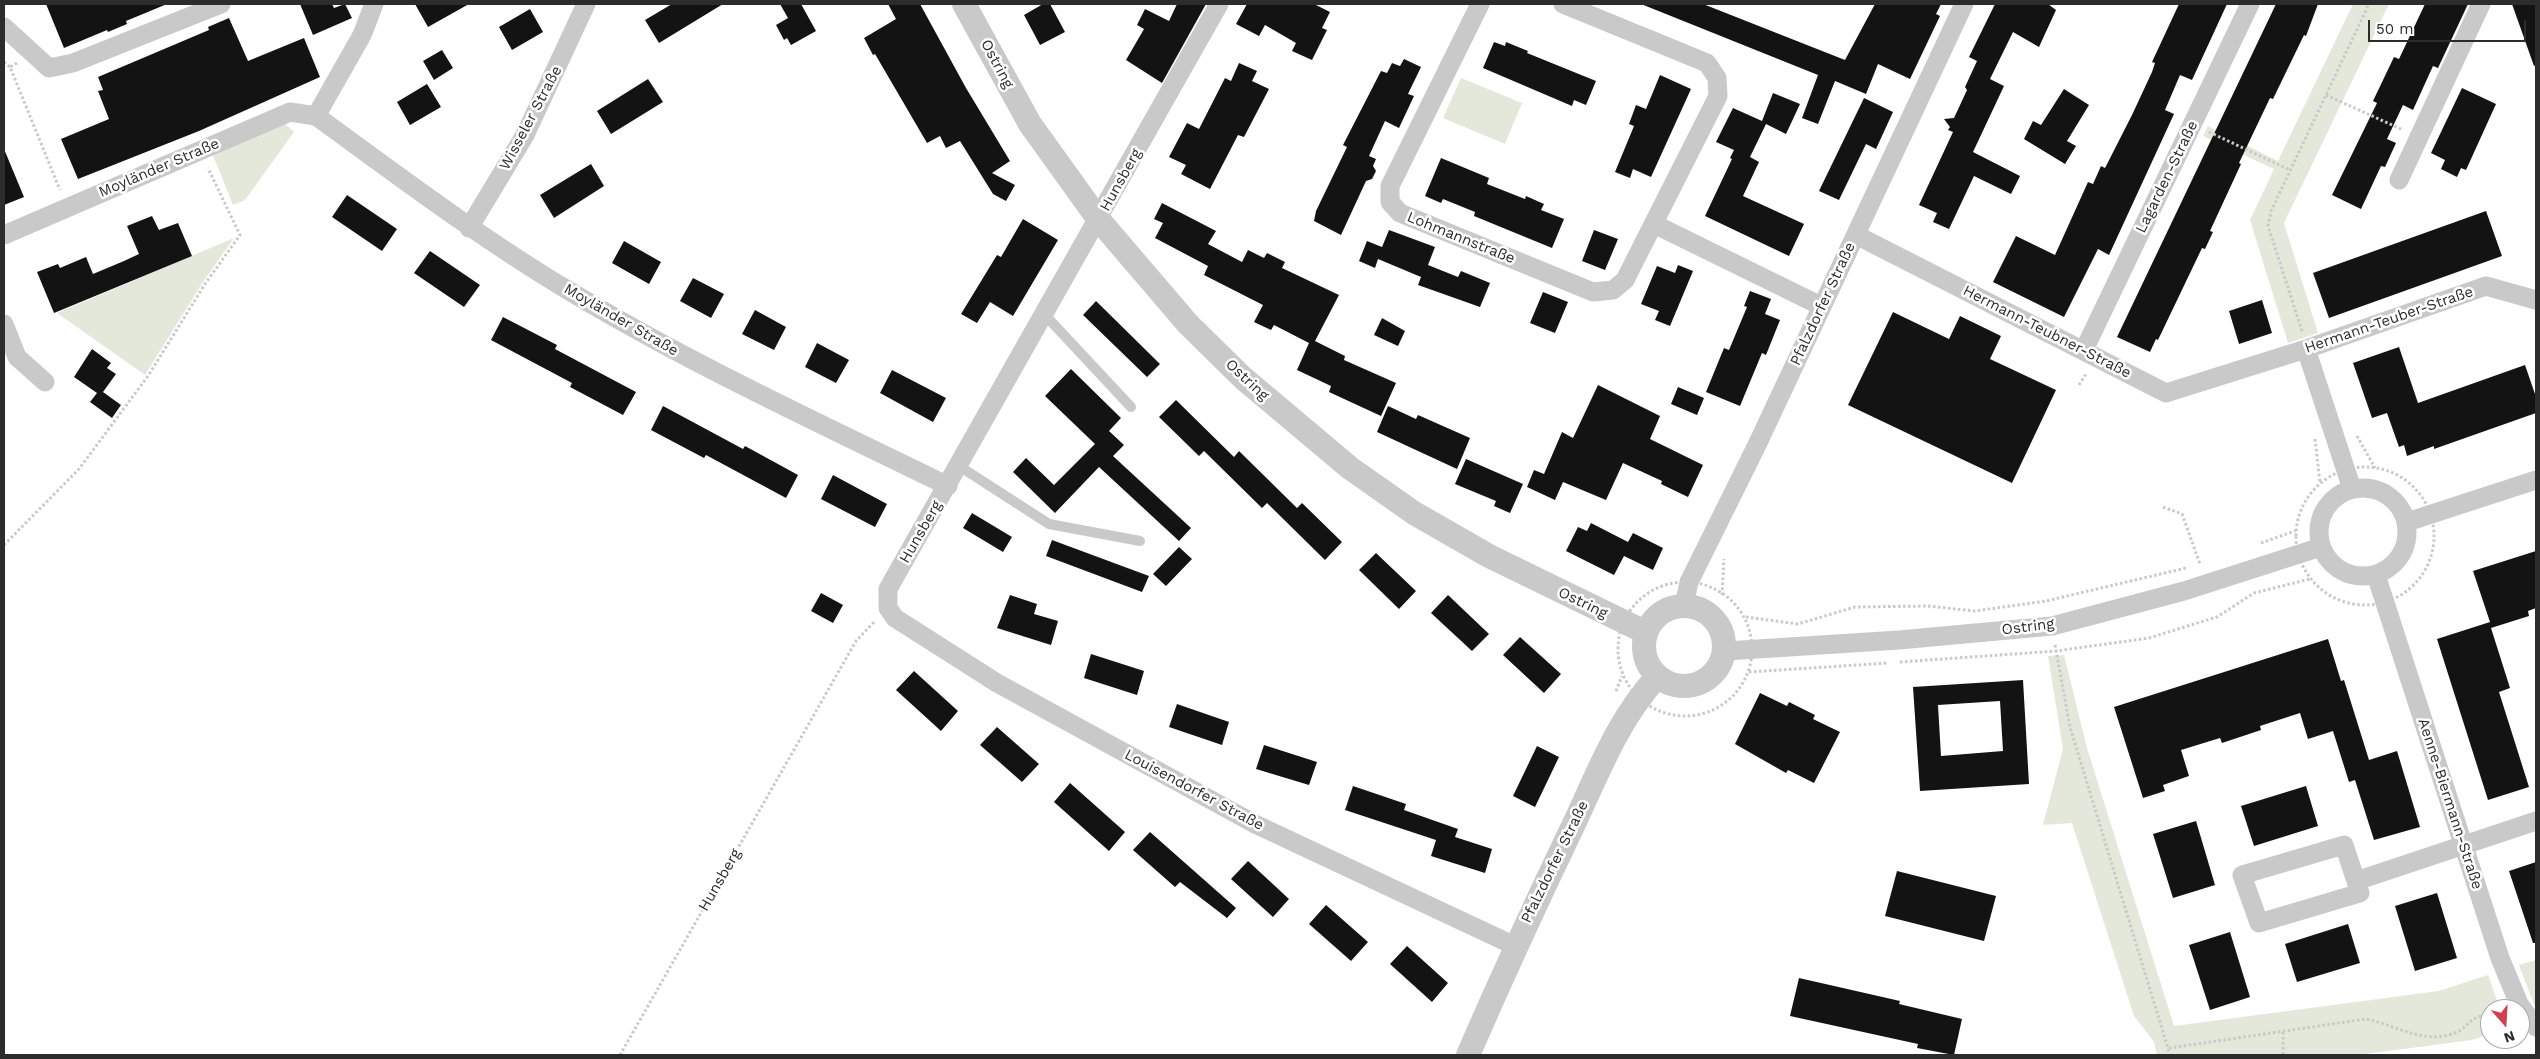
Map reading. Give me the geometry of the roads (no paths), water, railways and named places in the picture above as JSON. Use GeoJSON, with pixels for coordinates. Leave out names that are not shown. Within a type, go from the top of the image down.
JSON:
{"type":"FeatureCollection","features":[{"type":"Feature","properties":{"kind":"street"},"geometry":{"type":"LineString","coordinates":[[4,27],[49,68],[73,64],[221,4]]}},
{"type":"Feature","properties":{"kind":"street"},"geometry":{"type":"LineString","coordinates":[[316,116],[362,34],[374,4]]}},
{"type":"Feature","properties":{"kind":"street","name":"Wisseler Straße"},"geometry":{"type":"LineString","coordinates":[[469,228],[525,135],[586,4]]}},
{"type":"Feature","properties":{"kind":"street","name":"Ostring"},"geometry":{"type":"LineString","coordinates":[[964,4],[1030,124],[1099,220],[1188,324],[1236,371],[1350,468],[1414,513],[1489,556],[1628,610],[1645,632]]}},
{"type":"Feature","properties":{"kind":"street","name":"Hunsberg"},"geometry":{"type":"LineString","coordinates":[[888,608],[888,589],[1099,220],[1219,4]]}},
{"type":"Feature","properties":{"kind":"street","name":"Lohmannstraße"},"geometry":{"type":"LineString","coordinates":[[1480,4],[1390,186],[1390,202],[1400,213],[1593,292],[1613,290],[1625,280],[1718,96],[1717,78],[1707,63],[1563,4]]}},
{"type":"Feature","properties":{"kind":"street","name":"Pfalzdorfer Straße"},"geometry":{"type":"LineString","coordinates":[[1684,606],[1689,582],[1756,447],[1964,4]]}},
{"type":"Feature","properties":{"kind":"street","name":"Lagarden-Straße"},"geometry":{"type":"LineString","coordinates":[[2084,350],[2250,4]]}},
{"type":"Feature","properties":{"kind":"street"},"geometry":{"type":"LineString","coordinates":[[2399,180],[2481,4]]}},
{"type":"Feature","properties":{"kind":"street","name":"Moyländer Straße"},"geometry":{"type":"LineString","coordinates":[[4,234],[290,112],[316,116],[469,228],[571,292],[709,370],[948,486]]}},
{"type":"Feature","properties":{"kind":"street"},"geometry":{"type":"LineString","coordinates":[[1654,224],[1821,306]]}},
{"type":"Feature","properties":{"kind":"street","name":"Hermann-Teubner-Straße"},"geometry":{"type":"LineString","coordinates":[[1856,235],[2166,393],[2242,368]]}},
{"type":"Feature","properties":{"kind":"street","name":"Hermann-Teuber-Straße"},"geometry":{"type":"LineString","coordinates":[[2242,368],[2306,349],[2486,286],[2536,300]]}},
{"type":"Feature","properties":{"kind":"street"},"geometry":{"type":"LineString","coordinates":[[4,324],[17,357],[45,382]]}},
{"type":"Feature","properties":{"kind":"street"},"geometry":{"type":"LineString","coordinates":[[2306,349],[2352,489]]}},
{"type":"Feature","properties":{"kind":"street"},"geometry":{"type":"LineString","coordinates":[[2407,522],[2536,480]]}},
{"type":"Feature","properties":{"kind":"street"},"geometry":{"type":"LineString","coordinates":[[2371,488],[2387,494],[2400,506],[2407,522],[2408,539],[2402,555],[2391,567],[2376,575],[2354,576],[2334,566],[2321,548],[2318,529],[2324,511],[2336,496],[2352,489],[2371,488]]}},
{"type":"Feature","properties":{"kind":"street","name":"Ostring"},"geometry":{"type":"LineString","coordinates":[[1726,650],[1752,647],[1900,640],[2052,626],[2184,591],[2321,548]]}},
{"type":"Feature","properties":{"kind":"street","name":"Aenne-Biermann-Straße"},"geometry":{"type":"LineString","coordinates":[[2376,575],[2500,958],[2520,1004],[2536,1027]]}},
{"type":"Feature","properties":{"kind":"street"},"geometry":{"type":"LineString","coordinates":[[1684,606],[1706,611],[1722,628],[1726,650],[1720,666],[1709,680],[1693,687],[1676,686],[1657,677],[1648,665],[1644,651],[1645,632],[1654,618],[1668,609],[1684,606]]}},
{"type":"Feature","properties":{"kind":"street","name":"Louisendorfer Straße"},"geometry":{"type":"LineString","coordinates":[[888,608],[895,618],[909,629],[997,683],[1255,824],[1515,946]]}},
{"type":"Feature","properties":{"kind":"street","name":"Pfalzdorfer Straße"},"geometry":{"type":"LineString","coordinates":[[1468,1055],[1515,946],[1606,754],[1638,697],[1657,677]]}},
{"type":"Feature","properties":{"kind":"street"},"geometry":{"type":"LineString","coordinates":[[2356,881],[2464,847],[2536,821]]}},
{"type":"Feature","properties":{"kind":"street"},"geometry":{"type":"LineString","coordinates":[[2344,845],[2356,881],[2360,893],[2259,923],[2242,875],[2344,845]]}},
{"type":"Feature","properties":{"kind":"lane"},"geometry":{"type":"LineString","coordinates":[[1045,315],[1132,407]]}},
{"type":"Feature","properties":{"kind":"lane"},"geometry":{"type":"LineString","coordinates":[[959,466],[1048,524],[1140,541]]}}]}
